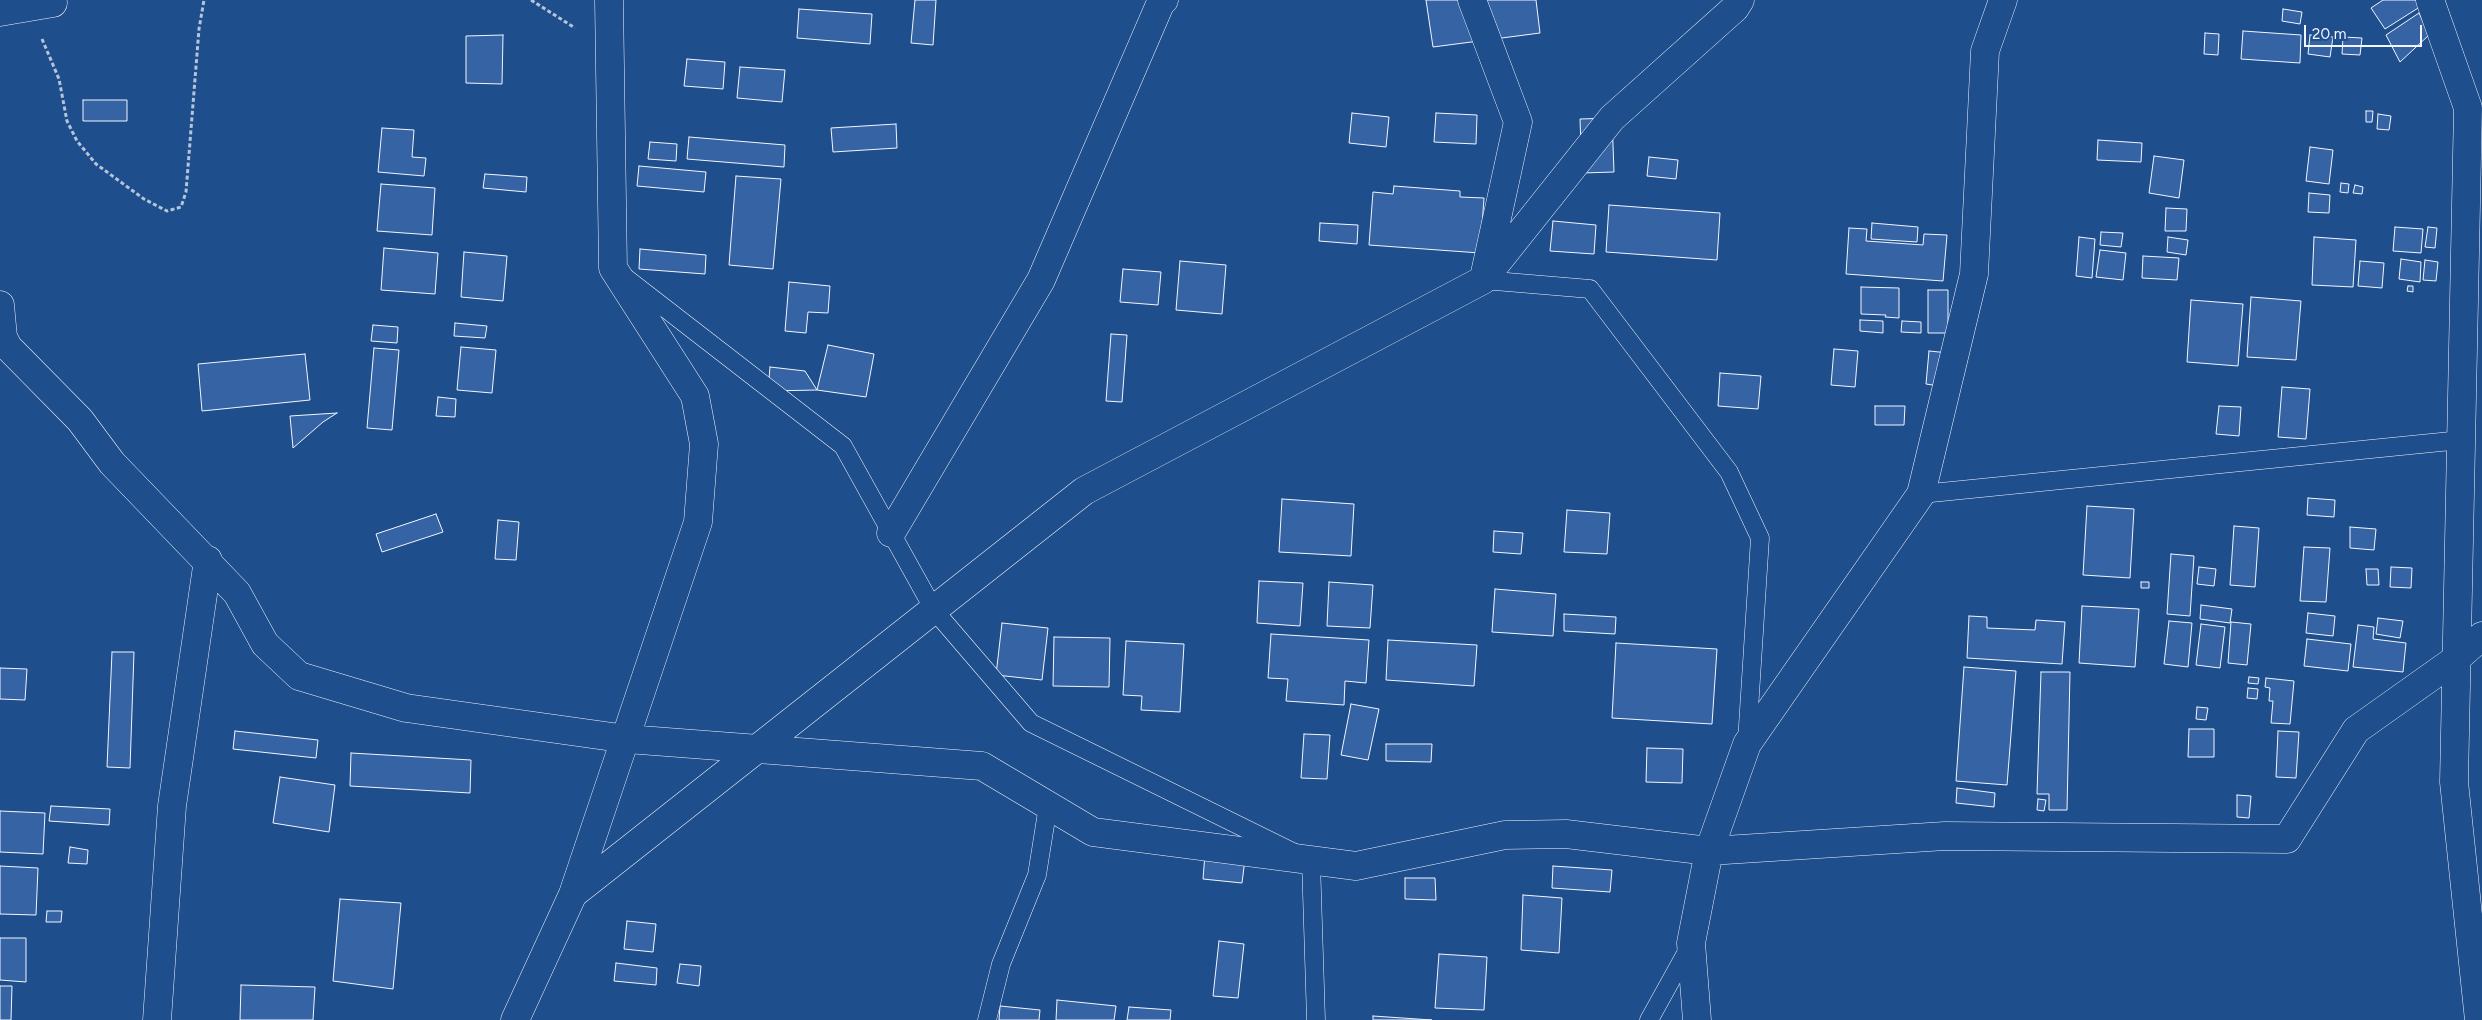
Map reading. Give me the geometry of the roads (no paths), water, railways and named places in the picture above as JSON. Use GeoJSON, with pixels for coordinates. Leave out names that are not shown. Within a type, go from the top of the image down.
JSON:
{"type":"FeatureCollection","features":[{"type":"Feature","properties":{"kind":"street"},"geometry":{"type":"LineString","coordinates":[[515,1020],[573,894],[627,739],[698,522],[704,444],[695,396],[613,268],[609,0]]}},
{"type":"Feature","properties":{"kind":"street"},"geometry":{"type":"LineString","coordinates":[[891,533],[1041,280],[1161,2],[1164,0]]}},
{"type":"Feature","properties":{"kind":"street"},"geometry":{"type":"LineString","coordinates":[[1472,0],[1518,122],[1483,280]]}},
{"type":"Feature","properties":{"kind":"street"},"geometry":{"type":"LineString","coordinates":[[573,894],[1084,491],[1483,280],[1612,118],[1735,8],[1740,0]]}},
{"type":"Feature","properties":{"kind":"street"},"geometry":{"type":"LineString","coordinates":[[1697,1020],[1691,943],[1709,851],[1747,744],[1921,494],[1974,274],[1985,51],[2003,0]]}},
{"type":"Feature","properties":{"kind":"street"},"geometry":{"type":"LineString","coordinates":[[2430,0],[2468,108],[2454,782],[2479,1020]]}},
{"type":"Feature","properties":{"kind":"street"},"geometry":{"type":"LineString","coordinates":[[0,304],[3,336],[8,347],[80,420],[112,463],[208,560],[237,593],[265,644],[299,676],[406,708],[627,739],[982,766],[1094,832],[1356,866],[1505,835],[1566,834],[1709,851],[1945,836],[2287,839],[2356,730],[2456,659],[2482,636]]}},
{"type":"Feature","properties":{"kind":"street"},"geometry":{"type":"LineString","coordinates":[[157,1020],[172,806],[208,560]]}},
{"type":"Feature","properties":{"kind":"lane"},"geometry":{"type":"LineString","coordinates":[[613,268],[843,446],[934,610],[1031,723],[1311,861],[1316,1020]]}},
{"type":"Feature","properties":{"kind":"lane"},"geometry":{"type":"LineString","coordinates":[[1483,280],[1590,289],[1729,472],[1760,538],[1747,744]]}},
{"type":"Feature","properties":{"kind":"lane"},"geometry":{"type":"LineString","coordinates":[[1921,494],[2461,440]]}},
{"type":"Feature","properties":{"kind":"lane"},"geometry":{"type":"LineString","coordinates":[[987,1020],[1001,964],[1036,875],[1048,806]]}},
{"type":"Feature","properties":{"kind":"lane"},"geometry":{"type":"LineString","coordinates":[[1649,1020],[1691,943]]}}]}
